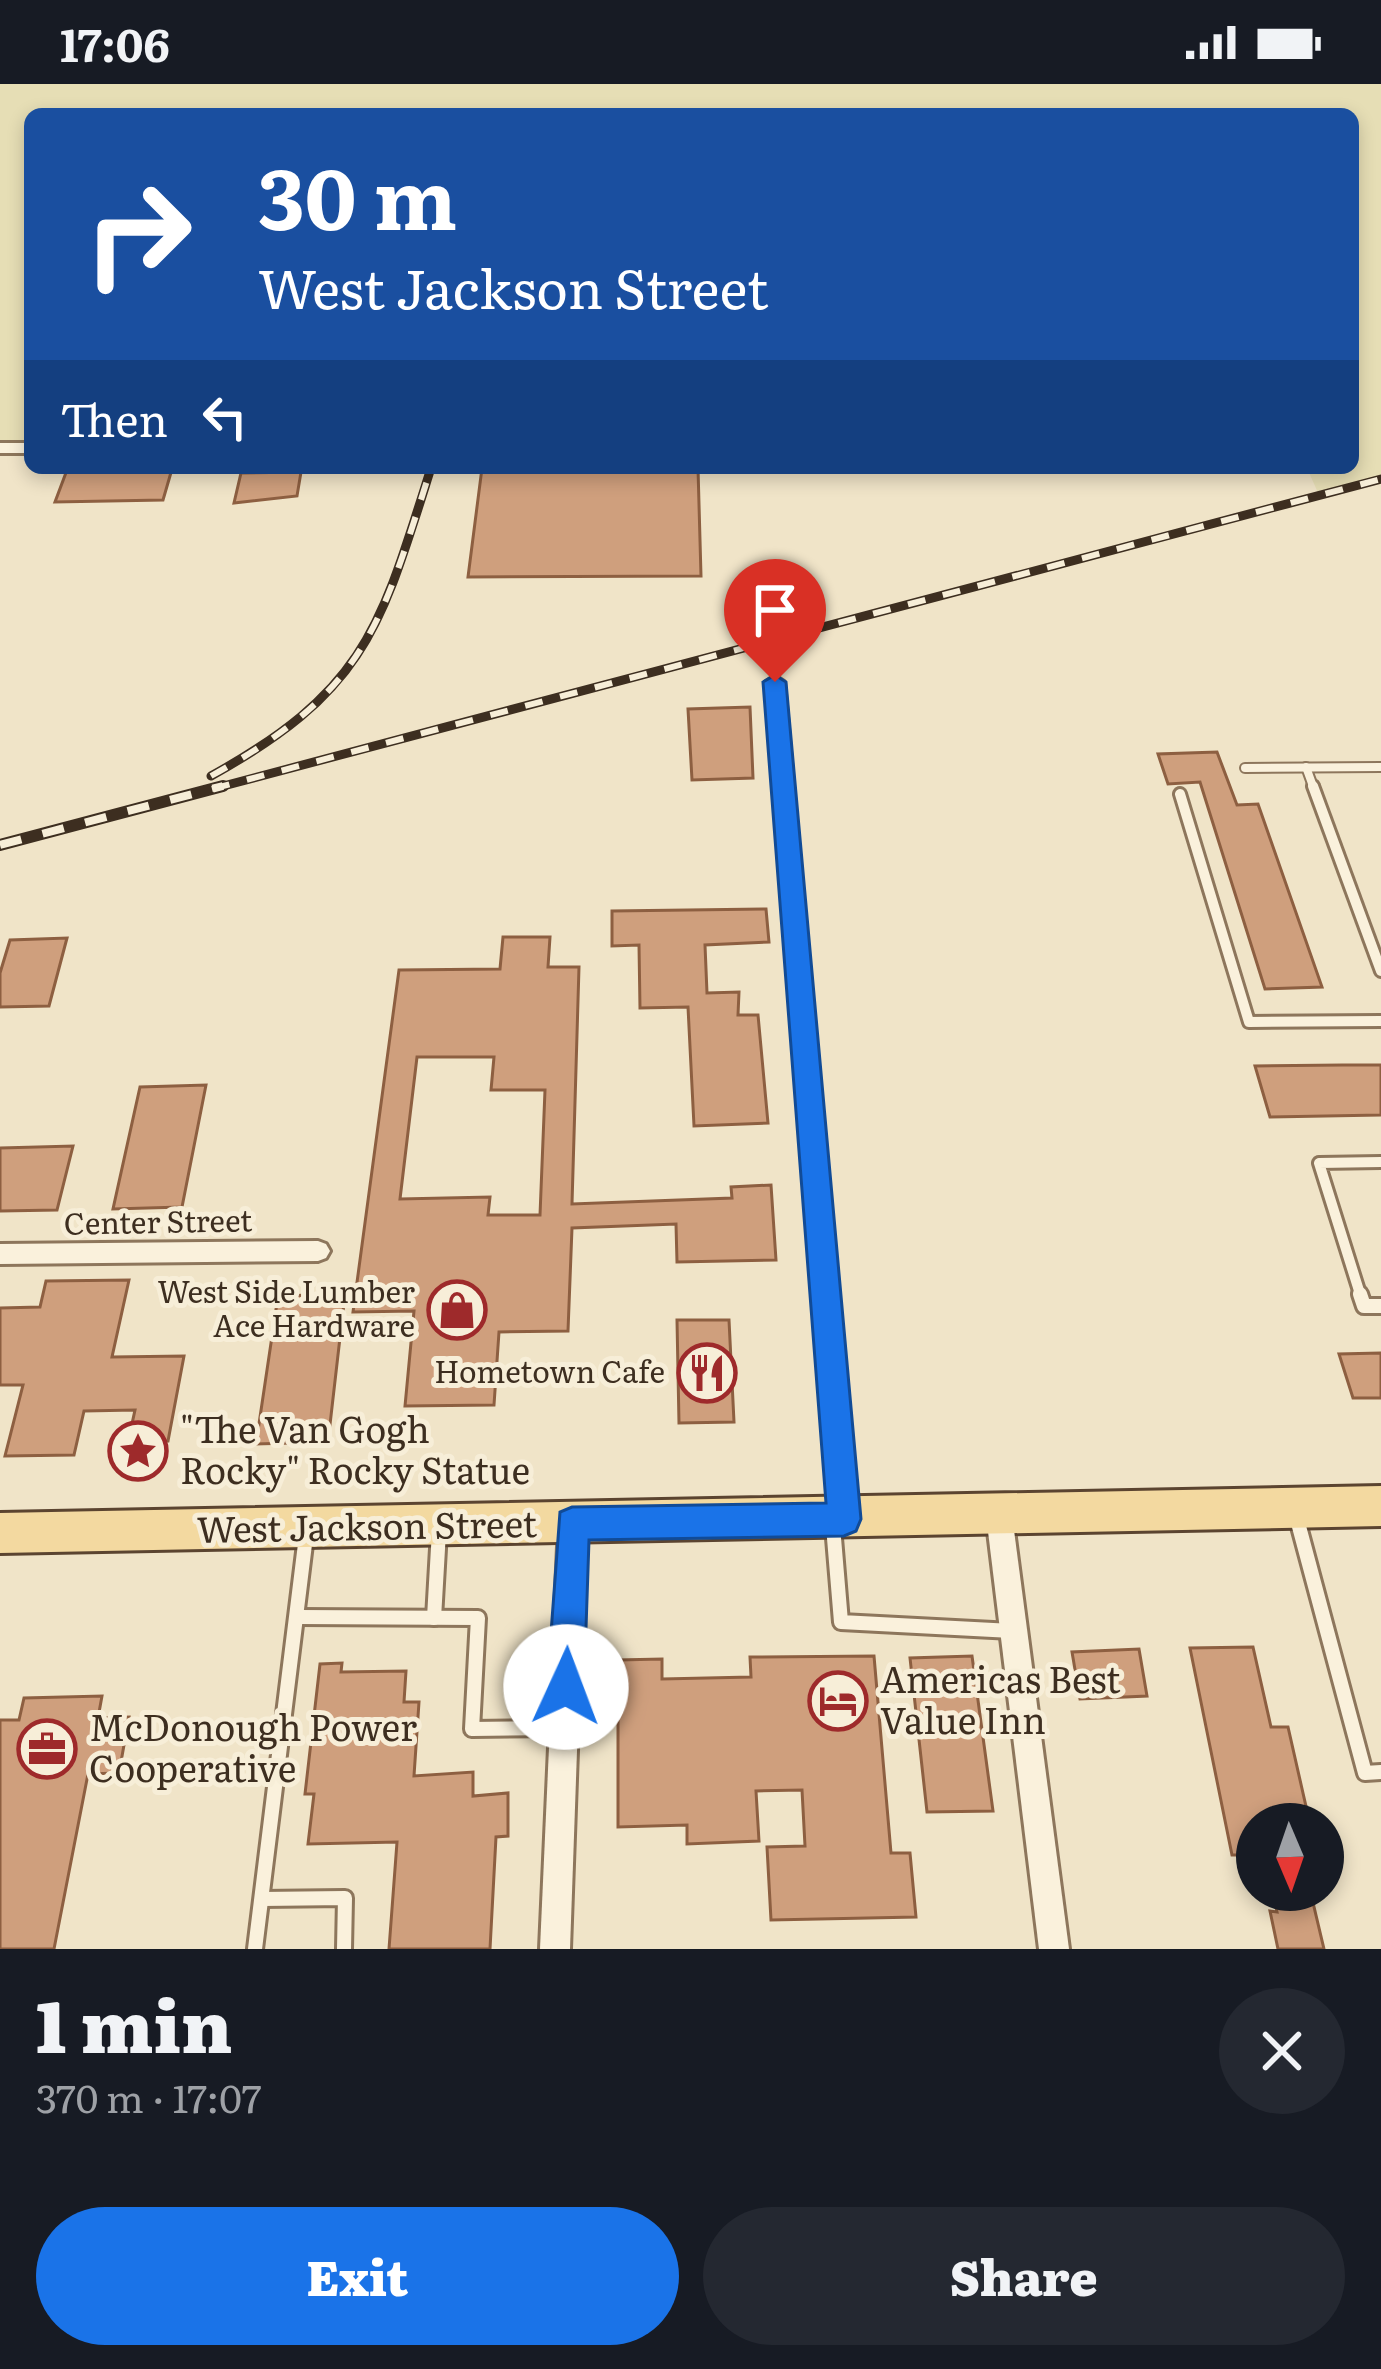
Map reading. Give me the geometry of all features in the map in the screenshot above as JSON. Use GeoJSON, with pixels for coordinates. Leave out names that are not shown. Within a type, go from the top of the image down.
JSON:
{"type":"FeatureCollection","features":[{"type":"Feature","properties":{"kind":"main road","name":"West Jackson Street"},"geometry":{"type":"LineString","coordinates":[[0,1533],[1381,1506]]}},
{"type":"Feature","properties":{"kind":"street"},"geometry":{"type":"LineString","coordinates":[[775,682],[838,1519]]}},
{"type":"Feature","properties":{"kind":"street","name":"Center Street"},"geometry":{"type":"LineString","coordinates":[[0,1255],[318,1251]]}},
{"type":"Feature","properties":{"kind":"street"},"geometry":{"type":"LineString","coordinates":[[998,1515],[1054,1949]]}},
{"type":"Feature","properties":{"kind":"street"},"geometry":{"type":"LineString","coordinates":[[555,1949],[572,1524]]}},
{"type":"Feature","properties":{"kind":"lane"},"geometry":{"type":"LineString","coordinates":[[1306,767],[1381,971]]}},
{"type":"Feature","properties":{"kind":"lane"},"geometry":{"type":"LineString","coordinates":[[1245,768],[1381,767]]}},
{"type":"Feature","properties":{"kind":"lane"},"geometry":{"type":"LineString","coordinates":[[1180,794],[1250,1022],[1381,1021]]}},
{"type":"Feature","properties":{"kind":"lane"},"geometry":{"type":"LineString","coordinates":[[1381,1162],[1319,1163],[1364,1306],[1381,1306]]}},
{"type":"Feature","properties":{"kind":"lane"},"geometry":{"type":"LineString","coordinates":[[1294,1508],[1365,1773],[1381,1772]]}},
{"type":"Feature","properties":{"kind":"lane"},"geometry":{"type":"LineString","coordinates":[[838,1519],[841,1622],[1012,1630]]}},
{"type":"Feature","properties":{"kind":"lane"},"geometry":{"type":"LineString","coordinates":[[434,1618],[439,1526]]}},
{"type":"Feature","properties":{"kind":"lane"},"geometry":{"type":"LineString","coordinates":[[255,1949],[307,1528]]}},
{"type":"Feature","properties":{"kind":"lane"},"geometry":{"type":"LineString","coordinates":[[299,1616],[478,1618],[472,1729],[564,1728]]}},
{"type":"Feature","properties":{"kind":"lane"},"geometry":{"type":"LineString","coordinates":[[262,1898],[345,1898],[344,1949]]}},
{"type":"Feature","properties":{"kind":"shaded area"},"geometry":{"type":"Polygon","coordinates":[[[0,84],[1381,84],[1381,479],[1319,495],[1310,474],[1359,474],[1359,108],[24,108],[24,443],[0,444],[0,84]]]}},
{"type":"Feature","properties":{"kind":"building"},"geometry":{"type":"Polygon","coordinates":[[[66,474],[171,474],[163,500],[55,502],[66,474]]]}},
{"type":"Feature","properties":{"kind":"building"},"geometry":{"type":"Polygon","coordinates":[[[241,474],[301,474],[297,496],[234,503],[241,474]]]}},
{"type":"Feature","properties":{"kind":"building"},"geometry":{"type":"Polygon","coordinates":[[[481,474],[698,474],[701,576],[468,577],[481,474]]]}},
{"type":"Feature","properties":{"kind":"building"},"geometry":{"type":"Polygon","coordinates":[[[750,707],[753,778],[692,780],[688,709],[750,707]]]}},
{"type":"Feature","properties":{"kind":"building"},"geometry":{"type":"Polygon","coordinates":[[[1217,752],[1237,805],[1258,804],[1322,987],[1265,989],[1200,782],[1168,784],[1158,754],[1217,752]]]}},
{"type":"Feature","properties":{"kind":"building"},"geometry":{"type":"Polygon","coordinates":[[[766,909],[769,942],[705,945],[707,993],[739,992],[738,1015],[758,1015],[768,1123],[694,1126],[688,1007],[640,1008],[639,945],[612,946],[612,911],[766,909]]]}},
{"type":"Feature","properties":{"kind":"building"},"geometry":{"type":"Polygon","coordinates":[[[503,937],[550,937],[548,967],[579,967],[572,1204],[732,1198],[731,1187],[771,1185],[776,1260],[677,1262],[676,1224],[572,1228],[568,1331],[499,1332],[494,1405],[405,1406],[414,1311],[353,1312],[399,970],[500,969],[503,937]],[[417,1057],[400,1199],[490,1197],[488,1215],[540,1215],[545,1090],[491,1090],[494,1057],[417,1057]]]}},
{"type":"Feature","properties":{"kind":"building"},"geometry":{"type":"Polygon","coordinates":[[[67,938],[49,1006],[0,1007],[0,973],[10,940],[67,938]]]}},
{"type":"Feature","properties":{"kind":"building"},"geometry":{"type":"Polygon","coordinates":[[[1381,1065],[1381,1115],[1270,1117],[1255,1066],[1381,1065]]]}},
{"type":"Feature","properties":{"kind":"building"},"geometry":{"type":"Polygon","coordinates":[[[206,1085],[182,1207],[113,1209],[140,1087],[206,1085]]]}},
{"type":"Feature","properties":{"kind":"building"},"geometry":{"type":"Polygon","coordinates":[[[73,1146],[57,1210],[0,1211],[0,1148],[73,1146]]]}},
{"type":"Feature","properties":{"kind":"building"},"geometry":{"type":"Polygon","coordinates":[[[129,1280],[112,1357],[184,1356],[168,1441],[128,1442],[135,1410],[84,1411],[74,1455],[5,1456],[23,1385],[0,1385],[0,1308],[40,1307],[46,1281],[129,1280]]]}},
{"type":"Feature","properties":{"kind":"building"},"geometry":{"type":"Polygon","coordinates":[[[345,1294],[328,1442],[256,1444],[278,1296],[345,1294]]]}},
{"type":"Feature","properties":{"kind":"building"},"geometry":{"type":"Polygon","coordinates":[[[677,1320],[729,1320],[734,1422],[679,1423],[677,1320]]]}},
{"type":"Feature","properties":{"kind":"building"},"geometry":{"type":"Polygon","coordinates":[[[1381,1353],[1381,1398],[1353,1398],[1339,1354],[1381,1353]]]}},
{"type":"Feature","properties":{"kind":"building"},"geometry":{"type":"Polygon","coordinates":[[[1253,1647],[1271,1727],[1288,1727],[1305,1803],[1236,1803],[1236,1855],[1232,1855],[1190,1648],[1253,1647]]]}},
{"type":"Feature","properties":{"kind":"building"},"geometry":{"type":"Polygon","coordinates":[[[1139,1649],[1147,1696],[1080,1699],[1072,1652],[1139,1649]]]}},
{"type":"Feature","properties":{"kind":"building"},"geometry":{"type":"Polygon","coordinates":[[[874,1656],[891,1853],[910,1853],[916,1917],[771,1920],[767,1847],[805,1846],[802,1790],[756,1791],[759,1841],[687,1844],[687,1825],[618,1827],[618,1660],[662,1659],[662,1679],[751,1677],[750,1657],[874,1656]]]}},
{"type":"Feature","properties":{"kind":"building"},"geometry":{"type":"Polygon","coordinates":[[[972,1656],[993,1811],[927,1812],[910,1658],[972,1656]]]}},
{"type":"Feature","properties":{"kind":"building"},"geometry":{"type":"Polygon","coordinates":[[[342,1663],[341,1672],[406,1671],[404,1702],[419,1702],[414,1776],[473,1772],[473,1796],[508,1793],[508,1836],[496,1837],[490,1949],[389,1949],[397,1842],[308,1844],[314,1794],[305,1794],[320,1664],[342,1663]]]}},
{"type":"Feature","properties":{"kind":"building"},"geometry":{"type":"Polygon","coordinates":[[[102,1696],[98,1718],[129,1717],[119,1773],[88,1774],[54,1949],[0,1949],[0,1720],[19,1720],[24,1698],[102,1696]]]}},
{"type":"Feature","properties":{"kind":"building"},"geometry":{"type":"Polygon","coordinates":[[[1270,1911],[1315,1911],[1324,1949],[1278,1949],[1270,1911]]]}},
{"type":"Feature","properties":{"kind":"railway"},"geometry":{"type":"LineString","coordinates":[[211,776],[304,714],[360,650],[397,572],[429,474]]}},
{"type":"Feature","properties":{"kind":"railway"},"geometry":{"type":"LineString","coordinates":[[212,789],[1381,479]]}},
{"type":"Feature","properties":{"kind":"railway"},"geometry":{"type":"LineString","coordinates":[[0,845],[223,786]]}},
{"type":"Feature","properties":{"kind":"place","name":"West Side Lumber Ace Hardware"},"geometry":{"type":"Point","coordinates":[457,1310]}},
{"type":"Feature","properties":{"kind":"place","name":"Hometown Cafe"},"geometry":{"type":"Point","coordinates":[707,1373]}},
{"type":"Feature","properties":{"kind":"place","name":"\"The Van Gogh Rocky\" Rocky Statue"},"geometry":{"type":"Point","coordinates":[138,1451]}},
{"type":"Feature","properties":{"kind":"place","name":"Americas Best Value Inn"},"geometry":{"type":"Point","coordinates":[838,1701]}},
{"type":"Feature","properties":{"kind":"place","name":"McDonough Power Cooperative"},"geometry":{"type":"Point","coordinates":[47,1749]}},
{"type":"Feature","properties":{"kind":"route"},"geometry":{"type":"LineString","coordinates":[[566,1687],[572,1524],[844,1519],[775,682]]}}]}
